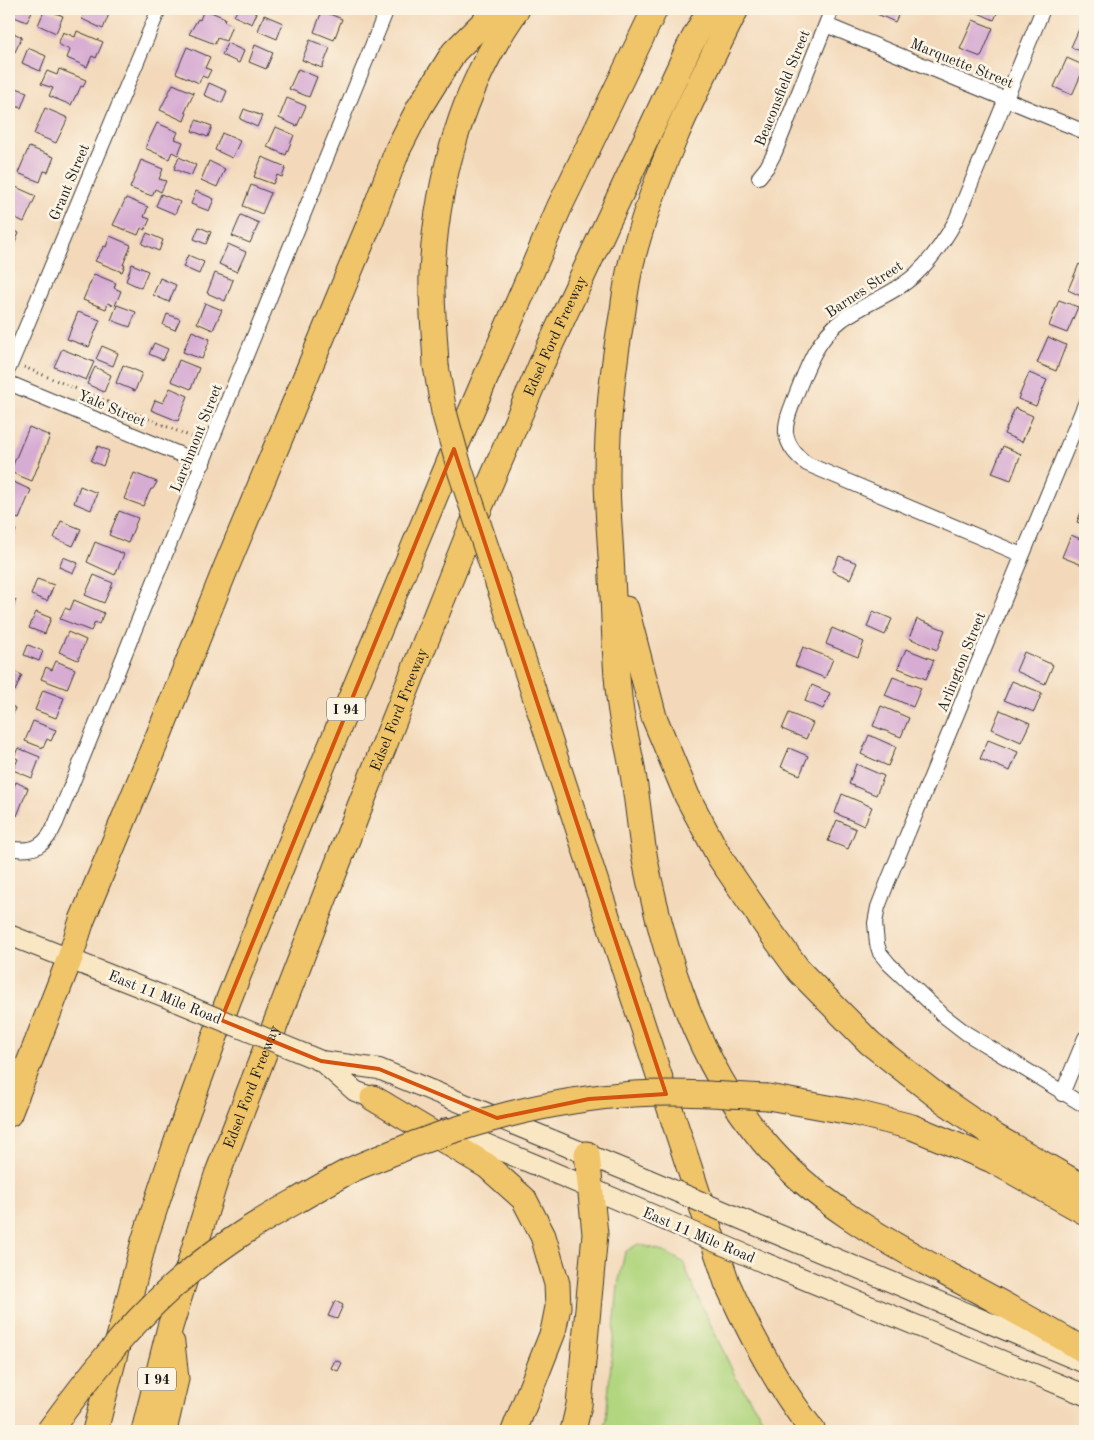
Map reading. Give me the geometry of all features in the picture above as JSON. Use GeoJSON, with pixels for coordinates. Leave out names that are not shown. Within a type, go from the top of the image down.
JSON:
{"type":"FeatureCollection","features":[{"type":"Feature","properties":{"kind":"highway"},"geometry":{"type":"LineString","coordinates":[[9,1114],[70,958],[82,920],[367,229],[398,149],[419,108],[454,52],[497,9]]}},
{"type":"Feature","properties":{"kind":"highway"},"geometry":{"type":"LineString","coordinates":[[517,9],[489,54],[460,123],[448,164],[436,228],[432,275],[436,366],[444,412],[460,470],[727,1283],[747,1328],[775,1377],[813,1431]]}},
{"type":"Feature","properties":{"kind":"highway","name":"I 94"},"geometry":{"type":"LineString","coordinates":[[95,1431],[144,1241],[180,1132],[228,1001],[300,820],[453,453],[559,208],[655,9]]}},
{"type":"Feature","properties":{"kind":"highway","name":"Edsel Ford Freeway"},"geometry":{"type":"LineString","coordinates":[[144,1431],[170,1326],[217,1175],[356,816],[468,535],[548,349],[688,47],[710,9]]}},
{"type":"Feature","properties":{"kind":"highway"},"geometry":{"type":"LineString","coordinates":[[736,9],[695,93],[658,176],[631,265],[615,350],[610,406],[607,476],[621,710],[633,771],[645,857],[666,949],[694,1026],[713,1065],[742,1114],[764,1143],[790,1170],[840,1212],[901,1249],[1047,1328],[1085,1351]]}},
{"type":"Feature","properties":{"kind":"highway"},"geometry":{"type":"LineString","coordinates":[[609,505],[628,621],[654,717],[687,796],[720,858],[767,927],[800,972],[870,1043],[941,1099],[996,1137],[1085,1188]]}},
{"type":"Feature","properties":{"kind":"highway"},"geometry":{"type":"LineString","coordinates":[[49,1431],[139,1318],[170,1288],[211,1254],[251,1226],[350,1170],[409,1145],[469,1124],[535,1109],[571,1102],[634,1094],[693,1094],[768,1098],[856,1113],[912,1127],[992,1160],[1085,1212]]}},
{"type":"Feature","properties":{"kind":"highway"},"geometry":{"type":"LineString","coordinates":[[373,1098],[487,1166],[524,1199],[543,1236],[556,1284],[558,1307],[553,1332],[514,1431]]}},
{"type":"Feature","properties":{"kind":"highway"},"geometry":{"type":"LineString","coordinates":[[573,1431],[579,1405],[595,1234],[587,1154]]}},
{"type":"Feature","properties":{"kind":"highway"},"geometry":{"type":"LineString","coordinates":[[164,1431],[176,1380],[170,1326]]}},
{"type":"Feature","properties":{"kind":"main road","name":"East 11 Mile Road"},"geometry":{"type":"LineString","coordinates":[[9,935],[70,958],[321,1061],[379,1069],[1085,1363]]}},
{"type":"Feature","properties":{"kind":"main road","name":"East 11 Mile Road"},"geometry":{"type":"LineString","coordinates":[[321,1061],[355,1091],[1085,1395]]}},
{"type":"Feature","properties":{"kind":"street","name":"Grant Street"},"geometry":{"type":"LineString","coordinates":[[15,367],[159,9]]}},
{"type":"Feature","properties":{"kind":"street","name":"Larchmont Street"},"geometry":{"type":"LineString","coordinates":[[9,848],[25,850],[36,848],[46,841],[52,832],[387,9]]}},
{"type":"Feature","properties":{"kind":"street","name":"Beaconsfield Street"},"geometry":{"type":"LineString","coordinates":[[759,178],[774,152],[832,9]]}},
{"type":"Feature","properties":{"kind":"street","name":"Barnes Street"},"geometry":{"type":"LineString","coordinates":[[1022,554],[807,464],[797,456],[789,444],[786,425],[810,359],[831,330],[843,320],[913,276],[930,259],[949,232],[956,220],[1044,9]]}},
{"type":"Feature","properties":{"kind":"street","name":"Marquette Street"},"geometry":{"type":"LineString","coordinates":[[826,24],[1085,132]]}},
{"type":"Feature","properties":{"kind":"street","name":"Yale Street"},"geometry":{"type":"LineString","coordinates":[[9,383],[203,464]]}},
{"type":"Feature","properties":{"kind":"street","name":"Arlington Street"},"geometry":{"type":"LineString","coordinates":[[1062,1094],[988,1048],[944,1016],[889,964],[880,953],[875,934],[875,923],[881,898],[1085,404]]}},
{"type":"Feature","properties":{"kind":"street"},"geometry":{"type":"LineString","coordinates":[[1085,1038],[1062,1094],[1085,1106]]}},
{"type":"Feature","properties":{"kind":"path"},"geometry":{"type":"LineString","coordinates":[[15,367],[194,438]]}},
{"type":"Feature","properties":{"kind":"highlighted area"},"geometry":{"type":"Polygon","coordinates":[[[454,449],[666,1094],[589,1099],[497,1118],[379,1069],[321,1061],[221,1020],[454,449]]]}},
{"type":"Feature","properties":{"kind":"green space"},"geometry":{"type":"Polygon","coordinates":[[[638,1244],[663,1251],[683,1262],[736,1378],[771,1431],[603,1431],[606,1418],[618,1285],[625,1252],[638,1244]]]}},
{"type":"Feature","properties":{"kind":"building"},"geometry":{"type":"Polygon","coordinates":[[[11,9],[33,9],[27,22],[9,15],[11,9]]]}},
{"type":"Feature","properties":{"kind":"building"},"geometry":{"type":"Polygon","coordinates":[[[45,9],[63,16],[56,33],[38,25],[45,9]]]}},
{"type":"Feature","properties":{"kind":"building"},"geometry":{"type":"Polygon","coordinates":[[[86,9],[111,9],[103,29],[82,19],[86,9]]]}},
{"type":"Feature","properties":{"kind":"building"},"geometry":{"type":"Polygon","coordinates":[[[204,9],[225,18],[224,21],[232,25],[226,41],[217,38],[215,44],[189,34],[198,19],[200,20],[204,9]]]}},
{"type":"Feature","properties":{"kind":"building"},"geometry":{"type":"Polygon","coordinates":[[[238,9],[247,9],[257,13],[252,24],[234,16],[238,9]]]}},
{"type":"Feature","properties":{"kind":"building"},"geometry":{"type":"Polygon","coordinates":[[[879,9],[901,9],[895,22],[877,14],[879,9]]]}},
{"type":"Feature","properties":{"kind":"building"},"geometry":{"type":"Polygon","coordinates":[[[978,9],[999,9],[994,20],[976,12],[978,9]]]}},
{"type":"Feature","properties":{"kind":"building"},"geometry":{"type":"Polygon","coordinates":[[[322,11],[342,19],[334,40],[314,32],[322,11]]]}},
{"type":"Feature","properties":{"kind":"building"},"geometry":{"type":"Polygon","coordinates":[[[264,15],[283,23],[277,39],[258,31],[264,15]]]}},
{"type":"Feature","properties":{"kind":"building"},"geometry":{"type":"Polygon","coordinates":[[[1085,19],[1085,53],[1071,47],[1085,19]]]}},
{"type":"Feature","properties":{"kind":"building"},"geometry":{"type":"Polygon","coordinates":[[[973,20],[993,28],[981,57],[960,49],[973,20]]]}},
{"type":"Feature","properties":{"kind":"building"},"geometry":{"type":"Polygon","coordinates":[[[9,31],[22,37],[15,52],[9,49],[9,31]]]}},
{"type":"Feature","properties":{"kind":"building"},"geometry":{"type":"Polygon","coordinates":[[[77,31],[103,42],[96,58],[92,56],[87,67],[67,58],[70,50],[58,44],[63,32],[75,37],[77,31]]]}},
{"type":"Feature","properties":{"kind":"building"},"geometry":{"type":"Polygon","coordinates":[[[310,40],[330,48],[322,68],[302,60],[310,40]]]}},
{"type":"Feature","properties":{"kind":"building"},"geometry":{"type":"Polygon","coordinates":[[[227,43],[244,51],[239,63],[222,55],[227,43]]]}},
{"type":"Feature","properties":{"kind":"building"},"geometry":{"type":"Polygon","coordinates":[[[255,45],[273,53],[266,69],[249,62],[255,45]]]}},
{"type":"Feature","properties":{"kind":"building"},"geometry":{"type":"Polygon","coordinates":[[[187,47],[210,57],[205,68],[211,70],[207,78],[202,76],[199,83],[176,73],[187,47]]]}},
{"type":"Feature","properties":{"kind":"building"},"geometry":{"type":"Polygon","coordinates":[[[28,48],[46,56],[40,71],[22,63],[28,48]]]}},
{"type":"Feature","properties":{"kind":"building"},"geometry":{"type":"Polygon","coordinates":[[[1067,58],[1085,66],[1072,95],[1054,87],[1067,58]]]}},
{"type":"Feature","properties":{"kind":"building"},"geometry":{"type":"Polygon","coordinates":[[[59,69],[86,80],[71,105],[49,96],[53,88],[41,84],[47,71],[57,75],[59,69]]]}},
{"type":"Feature","properties":{"kind":"building"},"geometry":{"type":"Polygon","coordinates":[[[298,69],[317,77],[309,97],[289,89],[298,69]]]}},
{"type":"Feature","properties":{"kind":"building"},"geometry":{"type":"Polygon","coordinates":[[[209,83],[227,91],[222,103],[204,95],[209,83]]]}},
{"type":"Feature","properties":{"kind":"building"},"geometry":{"type":"Polygon","coordinates":[[[173,84],[194,93],[185,112],[187,113],[184,121],[160,110],[173,84]]]}},
{"type":"Feature","properties":{"kind":"building"},"geometry":{"type":"Polygon","coordinates":[[[11,86],[27,92],[21,108],[9,103],[11,86]]]}},
{"type":"Feature","properties":{"kind":"building"},"geometry":{"type":"Polygon","coordinates":[[[287,98],[306,106],[297,126],[279,118],[287,98]]]}},
{"type":"Feature","properties":{"kind":"building"},"geometry":{"type":"Polygon","coordinates":[[[45,108],[68,118],[56,143],[34,134],[45,108]]]}},
{"type":"Feature","properties":{"kind":"building"},"geometry":{"type":"Polygon","coordinates":[[[244,109],[262,116],[257,127],[240,119],[244,109]]]}},
{"type":"Feature","properties":{"kind":"building"},"geometry":{"type":"Polygon","coordinates":[[[196,120],[212,126],[208,137],[192,131],[196,120]]]}},
{"type":"Feature","properties":{"kind":"building"},"geometry":{"type":"Polygon","coordinates":[[[157,123],[178,132],[175,139],[183,142],[178,155],[172,152],[169,159],[145,148],[157,123]]]}},
{"type":"Feature","properties":{"kind":"building"},"geometry":{"type":"Polygon","coordinates":[[[276,127],[294,135],[286,155],[267,147],[276,127]]]}},
{"type":"Feature","properties":{"kind":"building"},"geometry":{"type":"Polygon","coordinates":[[[222,133],[240,141],[232,158],[215,150],[222,133]]]}},
{"type":"Feature","properties":{"kind":"building"},"geometry":{"type":"Polygon","coordinates":[[[29,147],[54,157],[48,172],[44,171],[40,182],[18,173],[29,147]]]}},
{"type":"Feature","properties":{"kind":"building"},"geometry":{"type":"Polygon","coordinates":[[[179,157],[196,165],[191,176],[174,169],[179,157]]]}},
{"type":"Feature","properties":{"kind":"building"},"geometry":{"type":"Polygon","coordinates":[[[262,157],[286,167],[282,177],[277,175],[273,184],[254,177],[262,157]]]}},
{"type":"Feature","properties":{"kind":"building"},"geometry":{"type":"Polygon","coordinates":[[[141,160],[163,169],[159,179],[166,181],[161,192],[155,189],[152,196],[130,188],[141,160]]]}},
{"type":"Feature","properties":{"kind":"building"},"geometry":{"type":"Polygon","coordinates":[[[209,161],[225,169],[217,187],[201,180],[209,161]]]}},
{"type":"Feature","properties":{"kind":"building"},"geometry":{"type":"Polygon","coordinates":[[[9,184],[36,196],[24,222],[9,215],[9,184]]]}},
{"type":"Feature","properties":{"kind":"building"},"geometry":{"type":"Polygon","coordinates":[[[251,185],[271,193],[262,214],[243,206],[251,185]]]}},
{"type":"Feature","properties":{"kind":"building"},"geometry":{"type":"Polygon","coordinates":[[[196,191],[214,199],[209,211],[191,204],[196,191]]]}},
{"type":"Feature","properties":{"kind":"building"},"geometry":{"type":"Polygon","coordinates":[[[161,194],[180,202],[175,214],[156,206],[161,194]]]}},
{"type":"Feature","properties":{"kind":"building"},"geometry":{"type":"Polygon","coordinates":[[[126,198],[148,207],[144,217],[150,219],[145,230],[141,228],[138,235],[113,225],[126,198]]]}},
{"type":"Feature","properties":{"kind":"building"},"geometry":{"type":"Polygon","coordinates":[[[241,215],[259,223],[250,243],[232,236],[241,215]]]}},
{"type":"Feature","properties":{"kind":"building"},"geometry":{"type":"Polygon","coordinates":[[[199,227],[211,232],[206,244],[194,239],[199,227]]]}},
{"type":"Feature","properties":{"kind":"building"},"geometry":{"type":"Polygon","coordinates":[[[9,228],[19,233],[9,257],[9,228]]]}},
{"type":"Feature","properties":{"kind":"building"},"geometry":{"type":"Polygon","coordinates":[[[147,233],[163,240],[159,251],[142,244],[147,233]]]}},
{"type":"Feature","properties":{"kind":"building"},"geometry":{"type":"Polygon","coordinates":[[[110,236],[131,245],[122,272],[95,261],[104,246],[106,247],[110,236]]]}},
{"type":"Feature","properties":{"kind":"building"},"geometry":{"type":"Polygon","coordinates":[[[228,244],[246,252],[237,272],[219,264],[228,244]]]}},
{"type":"Feature","properties":{"kind":"building"},"geometry":{"type":"Polygon","coordinates":[[[188,255],[204,262],[199,274],[183,267],[188,255]]]}},
{"type":"Feature","properties":{"kind":"building"},"geometry":{"type":"Polygon","coordinates":[[[132,264],[148,271],[141,288],[126,281],[132,264]]]}},
{"type":"Feature","properties":{"kind":"building"},"geometry":{"type":"Polygon","coordinates":[[[1079,264],[1085,267],[1085,298],[1068,290],[1079,264]]]}},
{"type":"Feature","properties":{"kind":"building"},"geometry":{"type":"Polygon","coordinates":[[[215,273],[233,280],[225,301],[207,293],[215,273]]]}},
{"type":"Feature","properties":{"kind":"building"},"geometry":{"type":"Polygon","coordinates":[[[94,274],[116,283],[114,288],[121,291],[115,306],[108,303],[106,309],[83,300],[94,274]]]}},
{"type":"Feature","properties":{"kind":"building"},"geometry":{"type":"Polygon","coordinates":[[[160,278],[176,285],[169,302],[153,295],[160,278]]]}},
{"type":"Feature","properties":{"kind":"building"},"geometry":{"type":"Polygon","coordinates":[[[1059,300],[1078,307],[1067,333],[1049,326],[1059,300]]]}},
{"type":"Feature","properties":{"kind":"building"},"geometry":{"type":"Polygon","coordinates":[[[205,303],[222,310],[213,330],[197,323],[205,303]]]}},
{"type":"Feature","properties":{"kind":"building"},"geometry":{"type":"Polygon","coordinates":[[[117,305],[136,312],[130,327],[111,320],[117,305]]]}},
{"type":"Feature","properties":{"kind":"building"},"geometry":{"type":"Polygon","coordinates":[[[78,312],[100,320],[89,347],[67,339],[78,312]]]}},
{"type":"Feature","properties":{"kind":"building"},"geometry":{"type":"Polygon","coordinates":[[[167,314],[180,319],[175,330],[163,325],[167,314]]]}},
{"type":"Feature","properties":{"kind":"building"},"geometry":{"type":"Polygon","coordinates":[[[192,331],[210,339],[202,359],[183,352],[192,331]]]}},
{"type":"Feature","properties":{"kind":"building"},"geometry":{"type":"Polygon","coordinates":[[[1048,337],[1066,345],[1056,371],[1037,363],[1048,337]]]}},
{"type":"Feature","properties":{"kind":"building"},"geometry":{"type":"Polygon","coordinates":[[[154,343],[168,349],[163,360],[149,354],[154,343]]]}},
{"type":"Feature","properties":{"kind":"building"},"geometry":{"type":"Polygon","coordinates":[[[102,346],[118,353],[113,366],[96,359],[102,346]]]}},
{"type":"Feature","properties":{"kind":"building"},"geometry":{"type":"Polygon","coordinates":[[[62,349],[94,362],[86,380],[54,367],[62,349]]]}},
{"type":"Feature","properties":{"kind":"building"},"geometry":{"type":"Polygon","coordinates":[[[179,360],[199,368],[191,389],[171,381],[179,360]]]}},
{"type":"Feature","properties":{"kind":"building"},"geometry":{"type":"Polygon","coordinates":[[[123,365],[142,373],[135,391],[116,383],[123,365]]]}},
{"type":"Feature","properties":{"kind":"building"},"geometry":{"type":"Polygon","coordinates":[[[95,367],[111,375],[104,392],[87,384],[95,367]]]}},
{"type":"Feature","properties":{"kind":"building"},"geometry":{"type":"Polygon","coordinates":[[[1029,373],[1047,380],[1036,406],[1018,399],[1029,373]]]}},
{"type":"Feature","properties":{"kind":"building"},"geometry":{"type":"Polygon","coordinates":[[[170,388],[188,396],[178,421],[151,410],[155,400],[163,403],[170,388]]]}},
{"type":"Feature","properties":{"kind":"building"},"geometry":{"type":"Polygon","coordinates":[[[1015,408],[1033,416],[1022,442],[1004,434],[1015,408]]]}},
{"type":"Feature","properties":{"kind":"building"},"geometry":{"type":"Polygon","coordinates":[[[29,427],[50,436],[32,481],[10,472],[29,427]]]}},
{"type":"Feature","properties":{"kind":"building"},"geometry":{"type":"Polygon","coordinates":[[[98,446],[109,451],[103,466],[91,461],[98,446]]]}},
{"type":"Feature","properties":{"kind":"building"},"geometry":{"type":"Polygon","coordinates":[[[1003,446],[1021,454],[1011,480],[992,473],[1003,446]]]}},
{"type":"Feature","properties":{"kind":"building"},"geometry":{"type":"Polygon","coordinates":[[[134,473],[157,482],[153,489],[151,489],[143,506],[124,499],[134,473]]]}},
{"type":"Feature","properties":{"kind":"building"},"geometry":{"type":"Polygon","coordinates":[[[9,480],[31,490],[19,519],[10,516],[9,520],[9,480]]]}},
{"type":"Feature","properties":{"kind":"building"},"geometry":{"type":"Polygon","coordinates":[[[80,486],[97,493],[91,510],[74,503],[80,486]]]}},
{"type":"Feature","properties":{"kind":"building"},"geometry":{"type":"Polygon","coordinates":[[[1085,503],[1085,525],[1077,522],[1085,503]]]}},
{"type":"Feature","properties":{"kind":"building"},"geometry":{"type":"Polygon","coordinates":[[[119,511],[138,518],[128,543],[109,535],[119,511]]]}},
{"type":"Feature","properties":{"kind":"building"},"geometry":{"type":"Polygon","coordinates":[[[61,521],[81,529],[73,546],[54,538],[61,521]]]}},
{"type":"Feature","properties":{"kind":"building"},"geometry":{"type":"Polygon","coordinates":[[[9,523],[11,524],[10,528],[16,530],[11,543],[9,542],[9,523]]]}},
{"type":"Feature","properties":{"kind":"building"},"geometry":{"type":"Polygon","coordinates":[[[1071,535],[1085,541],[1085,557],[1082,565],[1062,557],[1071,535]]]}},
{"type":"Feature","properties":{"kind":"building"},"geometry":{"type":"Polygon","coordinates":[[[95,542],[124,554],[115,575],[87,562],[95,542]]]}},
{"type":"Feature","properties":{"kind":"building"},"geometry":{"type":"Polygon","coordinates":[[[839,556],[857,563],[850,579],[832,571],[839,556]]]}},
{"type":"Feature","properties":{"kind":"building"},"geometry":{"type":"Polygon","coordinates":[[[63,557],[78,563],[73,573],[59,567],[63,557]]]}},
{"type":"Feature","properties":{"kind":"building"},"geometry":{"type":"Polygon","coordinates":[[[94,575],[113,583],[104,603],[85,595],[94,575]]]}},
{"type":"Feature","properties":{"kind":"building"},"geometry":{"type":"Polygon","coordinates":[[[37,579],[54,585],[47,601],[31,595],[37,579]]]}},
{"type":"Feature","properties":{"kind":"building"},"geometry":{"type":"Polygon","coordinates":[[[9,597],[16,600],[11,612],[9,611],[9,597]]]}},
{"type":"Feature","properties":{"kind":"building"},"geometry":{"type":"Polygon","coordinates":[[[74,600],[104,613],[99,624],[95,622],[91,631],[60,619],[65,608],[70,610],[74,600]]]}},
{"type":"Feature","properties":{"kind":"building"},"geometry":{"type":"Polygon","coordinates":[[[873,611],[892,619],[885,635],[867,627],[873,611]]]}},
{"type":"Feature","properties":{"kind":"building"},"geometry":{"type":"Polygon","coordinates":[[[36,612],[51,618],[45,634],[29,628],[36,612]]]}},
{"type":"Feature","properties":{"kind":"building"},"geometry":{"type":"Polygon","coordinates":[[[917,619],[945,630],[937,650],[909,638],[917,619]]]}},
{"type":"Feature","properties":{"kind":"building"},"geometry":{"type":"Polygon","coordinates":[[[832,628],[864,642],[858,657],[826,644],[832,628]]]}},
{"type":"Feature","properties":{"kind":"building"},"geometry":{"type":"Polygon","coordinates":[[[68,632],[86,640],[78,660],[59,652],[68,632]]]}},
{"type":"Feature","properties":{"kind":"building"},"geometry":{"type":"Polygon","coordinates":[[[28,645],[43,651],[39,661],[24,655],[28,645]]]}},
{"type":"Feature","properties":{"kind":"building"},"geometry":{"type":"Polygon","coordinates":[[[803,647],[833,659],[825,678],[795,666],[803,647]]]}},
{"type":"Feature","properties":{"kind":"building"},"geometry":{"type":"Polygon","coordinates":[[[906,649],[934,660],[926,679],[898,668],[906,649]]]}},
{"type":"Feature","properties":{"kind":"building"},"geometry":{"type":"Polygon","coordinates":[[[1024,652],[1053,665],[1045,684],[1016,671],[1024,652]]]}},
{"type":"Feature","properties":{"kind":"building"},"geometry":{"type":"Polygon","coordinates":[[[56,661],[75,669],[67,689],[41,679],[46,667],[52,670],[56,661]]]}},
{"type":"Feature","properties":{"kind":"building"},"geometry":{"type":"Polygon","coordinates":[[[9,669],[22,675],[15,691],[9,688],[9,669]]]}},
{"type":"Feature","properties":{"kind":"building"},"geometry":{"type":"Polygon","coordinates":[[[893,677],[921,688],[913,707],[885,695],[893,677]]]}},
{"type":"Feature","properties":{"kind":"building"},"geometry":{"type":"Polygon","coordinates":[[[1012,681],[1042,693],[1034,712],[1004,700],[1012,681]]]}},
{"type":"Feature","properties":{"kind":"building"},"geometry":{"type":"Polygon","coordinates":[[[812,685],[830,693],[823,709],[805,701],[812,685]]]}},
{"type":"Feature","properties":{"kind":"building"},"geometry":{"type":"Polygon","coordinates":[[[43,690],[64,698],[56,718],[35,710],[43,690]]]}},
{"type":"Feature","properties":{"kind":"building"},"geometry":{"type":"Polygon","coordinates":[[[9,705],[15,708],[9,724],[9,705]]]}},
{"type":"Feature","properties":{"kind":"building"},"geometry":{"type":"Polygon","coordinates":[[[881,706],[909,718],[901,737],[873,726],[881,706]]]}},
{"type":"Feature","properties":{"kind":"building"},"geometry":{"type":"Polygon","coordinates":[[[1000,710],[1030,723],[1021,742],[992,729],[1000,710]]]}},
{"type":"Feature","properties":{"kind":"building"},"geometry":{"type":"Polygon","coordinates":[[[789,713],[813,723],[806,739],[782,729],[789,713]]]}},
{"type":"Feature","properties":{"kind":"building"},"geometry":{"type":"Polygon","coordinates":[[[33,721],[56,730],[51,741],[47,739],[43,748],[25,741],[33,721]]]}},
{"type":"Feature","properties":{"kind":"building"},"geometry":{"type":"Polygon","coordinates":[[[869,735],[896,747],[888,766],[861,754],[869,735]]]}},
{"type":"Feature","properties":{"kind":"building"},"geometry":{"type":"Polygon","coordinates":[[[988,740],[1018,752],[1010,771],[980,759],[988,740]]]}},
{"type":"Feature","properties":{"kind":"building"},"geometry":{"type":"Polygon","coordinates":[[[18,748],[40,757],[32,778],[13,770],[18,759],[14,757],[18,748]]]}},
{"type":"Feature","properties":{"kind":"building"},"geometry":{"type":"Polygon","coordinates":[[[789,748],[808,756],[800,775],[781,767],[789,748]]]}},
{"type":"Feature","properties":{"kind":"building"},"geometry":{"type":"Polygon","coordinates":[[[856,764],[884,776],[876,795],[849,784],[856,764]]]}},
{"type":"Feature","properties":{"kind":"building"},"geometry":{"type":"Polygon","coordinates":[[[16,782],[28,788],[17,816],[9,812],[9,790],[12,791],[16,782]]]}},
{"type":"Feature","properties":{"kind":"building"},"geometry":{"type":"Polygon","coordinates":[[[842,794],[872,807],[864,826],[835,813],[842,794]]]}},
{"type":"Feature","properties":{"kind":"building"},"geometry":{"type":"Polygon","coordinates":[[[837,820],[856,829],[848,849],[828,841],[837,820]]]}},
{"type":"Feature","properties":{"kind":"building"},"geometry":{"type":"Polygon","coordinates":[[[335,1301],[343,1305],[337,1319],[328,1316],[335,1301]]]}},
{"type":"Feature","properties":{"kind":"building"},"geometry":{"type":"Polygon","coordinates":[[[335,1360],[342,1363],[338,1371],[331,1368],[335,1360]]]}}]}
